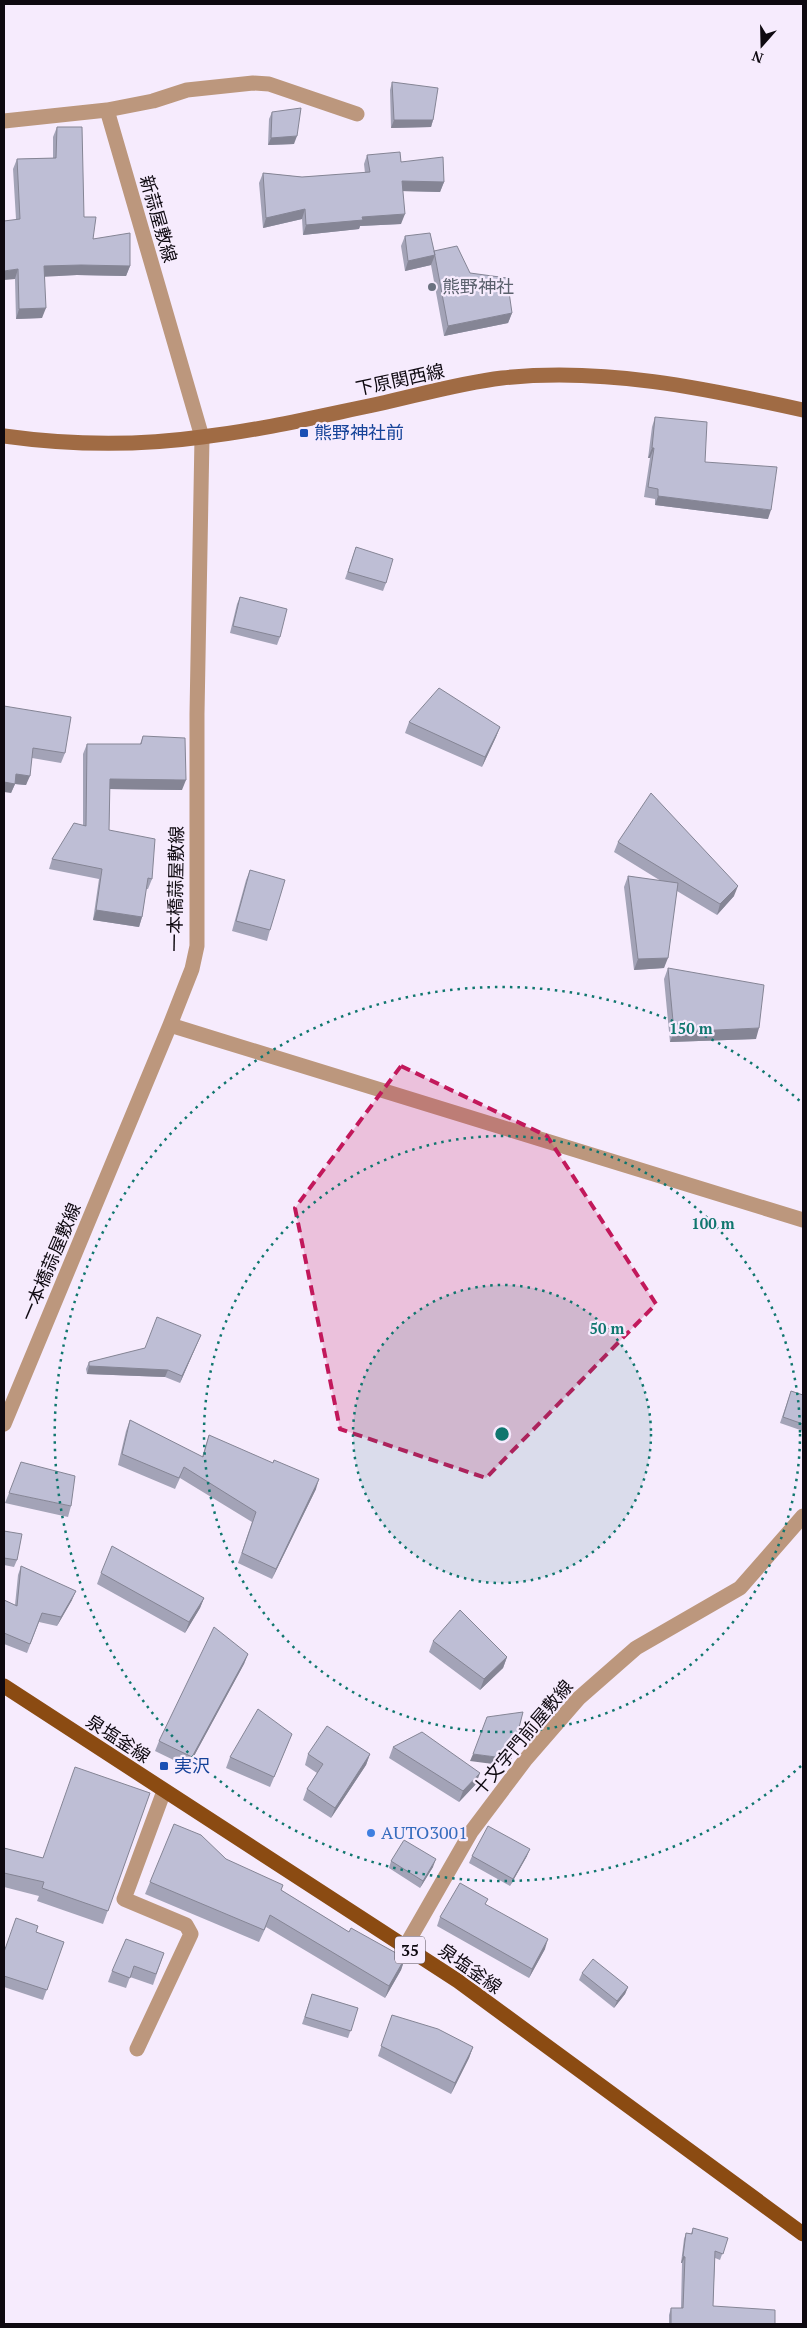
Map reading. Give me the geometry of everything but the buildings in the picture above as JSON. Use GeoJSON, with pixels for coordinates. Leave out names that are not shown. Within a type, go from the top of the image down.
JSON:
{"type":"FeatureCollection","features":[{"type":"Feature","properties":{"kind":"main road","name":"泉塩釜線"},"geometry":{"type":"LineString","coordinates":[[4,1686],[458,1981],[803,2234]]}},
{"type":"Feature","properties":{"kind":"street"},"geometry":{"type":"LineString","coordinates":[[4,121],[107,110],[187,90],[253,83],[269,84],[357,114]]}},
{"type":"Feature","properties":{"kind":"street","name":"新蒜屋敷線"},"geometry":{"type":"LineString","coordinates":[[107,110],[202,437]]}},
{"type":"Feature","properties":{"kind":"street","name":"下原関西線"},"geometry":{"type":"LineString","coordinates":[[4,436],[82,444],[202,437],[263,427],[501,378],[571,375],[639,378],[709,389],[803,410]]}},
{"type":"Feature","properties":{"kind":"street","name":"一本橋蒜屋敷線"},"geometry":{"type":"LineString","coordinates":[[4,1424],[170,1026],[192,969],[197,946],[196,714],[202,437]]}},
{"type":"Feature","properties":{"kind":"street"},"geometry":{"type":"LineString","coordinates":[[170,1026],[803,1220]]}},
{"type":"Feature","properties":{"kind":"street","name":"十文字門前屋敷線"},"geometry":{"type":"LineString","coordinates":[[405,1947],[471,1832],[526,1759],[579,1698],[636,1648],[740,1588],[803,1516]]}},
{"type":"Feature","properties":{"kind":"street"},"geometry":{"type":"LineString","coordinates":[[137,2049],[191,1934],[186,1925],[124,1899],[164,1791]]}},
{"type":"Feature","properties":{"kind":"highlighted area"},"geometry":{"type":"Polygon","coordinates":[[[401,1066],[547,1136],[656,1304],[486,1478],[340,1429],[295,1208],[401,1066]]]}},
{"type":"Feature","properties":{"kind":"place","name":"熊野神社"},"geometry":{"type":"Point","coordinates":[432,287]}},
{"type":"Feature","properties":{"kind":"place","name":"熊野神社前"},"geometry":{"type":"Point","coordinates":[304,433]}},
{"type":"Feature","properties":{"kind":"place","name":"実沢"},"geometry":{"type":"Point","coordinates":[164,1766]}},
{"type":"Feature","properties":{"kind":"place","name":"AUTO3001"},"geometry":{"type":"Point","coordinates":[371,1833]}}]}
